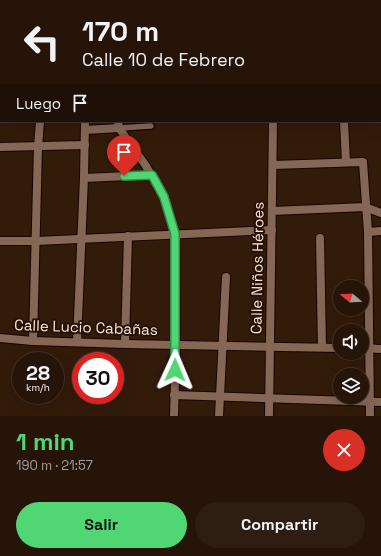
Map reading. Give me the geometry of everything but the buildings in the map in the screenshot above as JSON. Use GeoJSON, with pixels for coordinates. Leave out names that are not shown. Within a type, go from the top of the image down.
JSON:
{"type":"FeatureCollection","features":[{"type":"Feature","properties":{"kind":"street"},"geometry":{"type":"LineString","coordinates":[[33,340],[40,122]]}},
{"type":"Feature","properties":{"kind":"street"},"geometry":{"type":"LineString","coordinates":[[77,342],[85,122]]}},
{"type":"Feature","properties":{"kind":"street","name":"Calle Niños Héroes"},"geometry":{"type":"LineString","coordinates":[[269,416],[273,122]]}},
{"type":"Feature","properties":{"kind":"street"},"geometry":{"type":"LineString","coordinates":[[344,122],[346,162]]}},
{"type":"Feature","properties":{"kind":"street"},"geometry":{"type":"LineString","coordinates":[[85,130],[118,125],[152,126]]}},
{"type":"Feature","properties":{"kind":"street"},"geometry":{"type":"LineString","coordinates":[[118,125],[152,175],[164,197],[175,234],[176,344],[174,416]]}},
{"type":"Feature","properties":{"kind":"street"},"geometry":{"type":"LineString","coordinates":[[0,147],[85,145]]}},
{"type":"Feature","properties":{"kind":"street"},"geometry":{"type":"LineString","coordinates":[[273,164],[363,162],[368,232],[366,324]]}},
{"type":"Feature","properties":{"kind":"street"},"geometry":{"type":"LineString","coordinates":[[84,178],[152,175]]}},
{"type":"Feature","properties":{"kind":"street"},"geometry":{"type":"LineString","coordinates":[[272,211],[366,207],[381,212]]}},
{"type":"Feature","properties":{"kind":"street"},"geometry":{"type":"LineString","coordinates":[[0,241],[36,241],[272,230]]}},
{"type":"Feature","properties":{"kind":"street"},"geometry":{"type":"LineString","coordinates":[[368,232],[381,231]]}},
{"type":"Feature","properties":{"kind":"street"},"geometry":{"type":"LineString","coordinates":[[125,344],[128,236]]}},
{"type":"Feature","properties":{"kind":"street"},"geometry":{"type":"LineString","coordinates":[[320,238],[322,347]]}},
{"type":"Feature","properties":{"kind":"street"},"geometry":{"type":"LineString","coordinates":[[219,416],[226,277]]}},
{"type":"Feature","properties":{"kind":"street","name":"Calle Lucio Cabañas"},"geometry":{"type":"LineString","coordinates":[[0,338],[125,344],[333,348]]}},
{"type":"Feature","properties":{"kind":"street"},"geometry":{"type":"LineString","coordinates":[[369,348],[381,349]]}},
{"type":"Feature","properties":{"kind":"street"},"geometry":{"type":"LineString","coordinates":[[367,360],[370,416]]}},
{"type":"Feature","properties":{"kind":"street"},"geometry":{"type":"LineString","coordinates":[[174,395],[381,402]]}},
{"type":"Feature","properties":{"kind":"route"},"geometry":{"type":"LineString","coordinates":[[124,176],[152,175],[164,197],[175,234],[175,370]]}}]}
